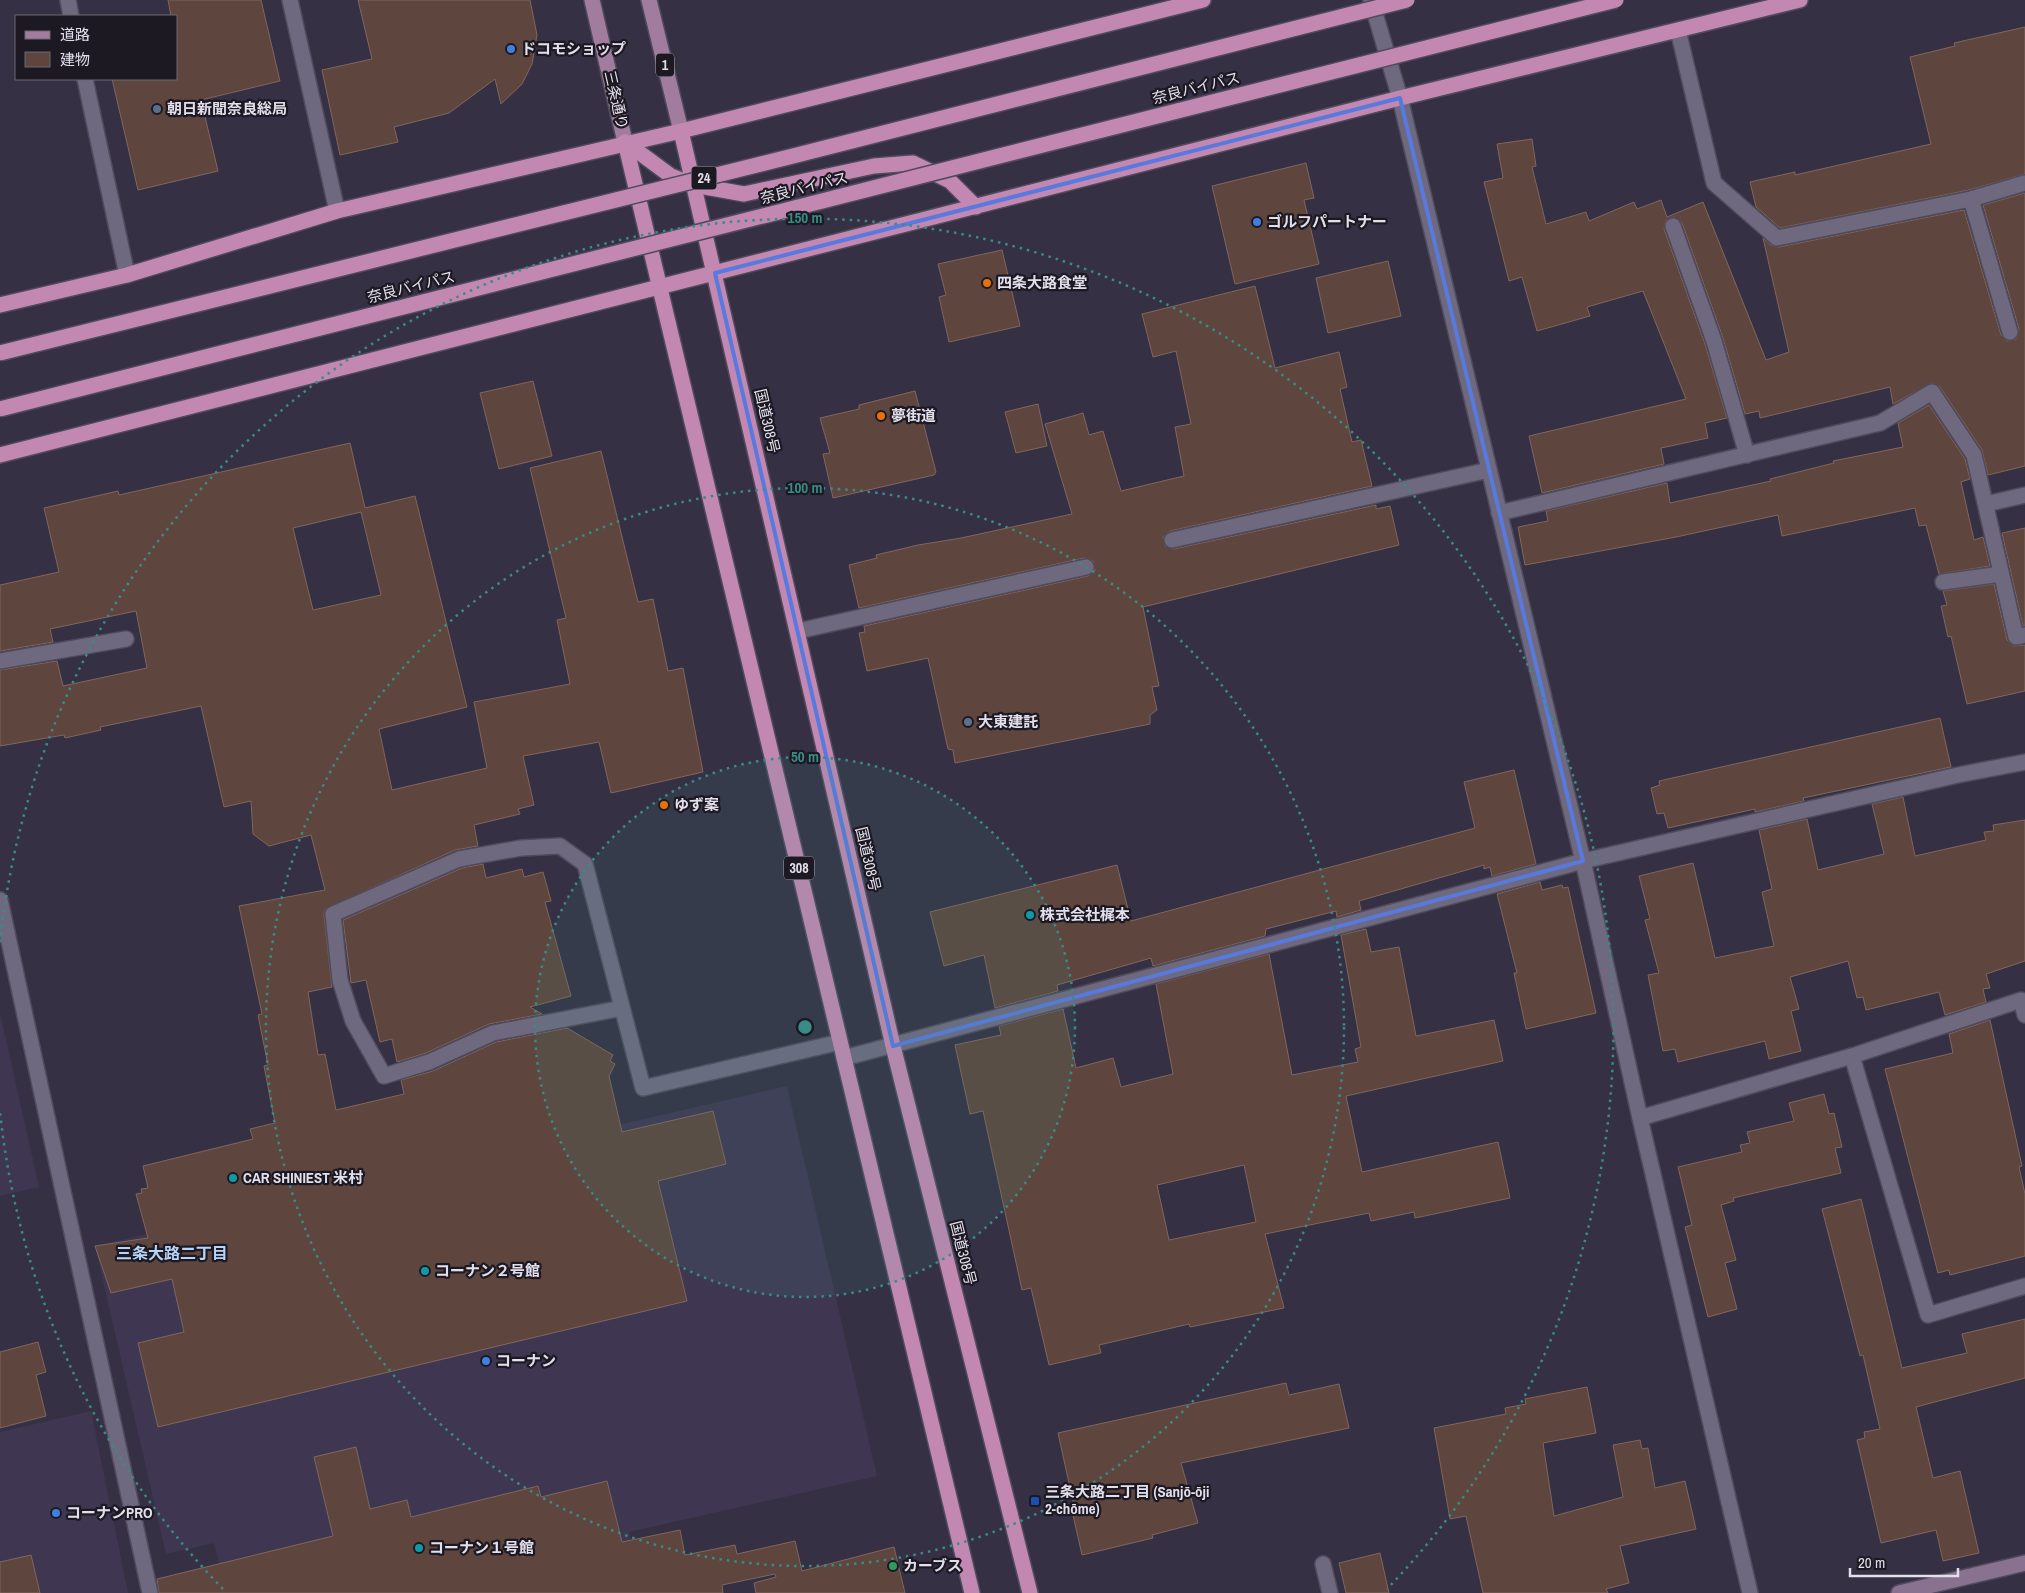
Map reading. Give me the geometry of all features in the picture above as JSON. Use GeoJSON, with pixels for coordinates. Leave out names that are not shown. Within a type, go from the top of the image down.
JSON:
{"type":"FeatureCollection","features":[{"type":"Feature","properties":{"kind":"highway"},"geometry":{"type":"LineString","coordinates":[[0,305],[127,274],[337,211],[625,142],[681,131],[1203,0]]}},
{"type":"Feature","properties":{"kind":"highway","name":"24"},"geometry":{"type":"LineString","coordinates":[[0,353],[793,156],[1407,0]]}},
{"type":"Feature","properties":{"kind":"highway","name":"奈良バイパス"},"geometry":{"type":"LineString","coordinates":[[0,409],[1616,0]]}},
{"type":"Feature","properties":{"kind":"highway"},"geometry":{"type":"LineString","coordinates":[[0,456],[1400,98],[1800,0]]}},
{"type":"Feature","properties":{"kind":"highway","name":"国道308号"},"geometry":{"type":"LineString","coordinates":[[681,131],[893,1046],[1030,1593]]}},
{"type":"Feature","properties":{"kind":"highway"},"geometry":{"type":"LineString","coordinates":[[625,142],[671,176],[694,185],[744,194],[874,166],[913,163],[950,182],[976,207]]}},
{"type":"Feature","properties":{"kind":"highway","name":"308"},"geometry":{"type":"LineString","coordinates":[[625,142],[972,1593]]}},
{"type":"Feature","properties":{"kind":"main road","name":"三条通り"},"geometry":{"type":"LineString","coordinates":[[592,0],[625,142]]}},
{"type":"Feature","properties":{"kind":"main road","name":"1"},"geometry":{"type":"LineString","coordinates":[[649,0],[681,131]]}},
{"type":"Feature","properties":{"kind":"street"},"geometry":{"type":"LineString","coordinates":[[68,0],[71,15]]}},
{"type":"Feature","properties":{"kind":"street"},"geometry":{"type":"LineString","coordinates":[[290,0],[337,211]]}},
{"type":"Feature","properties":{"kind":"street"},"geometry":{"type":"LineString","coordinates":[[1371,0],[1400,98],[1584,862],[1640,1118],[1750,1593]]}},
{"type":"Feature","properties":{"kind":"street"},"geometry":{"type":"LineString","coordinates":[[1678,30],[1714,183],[1777,238],[1971,199],[2025,183]]}},
{"type":"Feature","properties":{"kind":"street"},"geometry":{"type":"LineString","coordinates":[[85,80],[127,274]]}},
{"type":"Feature","properties":{"kind":"street"},"geometry":{"type":"LineString","coordinates":[[1971,199],[2010,332]]}},
{"type":"Feature","properties":{"kind":"street"},"geometry":{"type":"LineString","coordinates":[[1672,226],[1714,341],[1747,456]]}},
{"type":"Feature","properties":{"kind":"street"},"geometry":{"type":"LineString","coordinates":[[1499,513],[1747,456],[1880,423],[1932,392],[1974,455],[2016,637],[2025,635]]}},
{"type":"Feature","properties":{"kind":"street"},"geometry":{"type":"LineString","coordinates":[[1172,540],[1489,470]]}},
{"type":"Feature","properties":{"kind":"street"},"geometry":{"type":"LineString","coordinates":[[1986,504],[2025,495]]}},
{"type":"Feature","properties":{"kind":"street"},"geometry":{"type":"LineString","coordinates":[[798,632],[1086,567]]}},
{"type":"Feature","properties":{"kind":"street"},"geometry":{"type":"LineString","coordinates":[[1942,582],[2002,574]]}},
{"type":"Feature","properties":{"kind":"street"},"geometry":{"type":"LineString","coordinates":[[0,661],[126,640]]}},
{"type":"Feature","properties":{"kind":"street"},"geometry":{"type":"LineString","coordinates":[[844,1058],[1584,862],[1958,775],[2025,762]]}},
{"type":"Feature","properties":{"kind":"street"},"geometry":{"type":"LineString","coordinates":[[622,1008],[494,1034],[429,1062],[384,1076],[353,1021],[340,980],[333,914],[459,859],[520,848],[560,846],[584,864],[611,967],[643,1088],[840,1042]]}},
{"type":"Feature","properties":{"kind":"street"},"geometry":{"type":"LineString","coordinates":[[0,900],[150,1593]]}},
{"type":"Feature","properties":{"kind":"street"},"geometry":{"type":"LineString","coordinates":[[1640,1118],[1852,1056],[2021,1000],[2025,1014]]}},
{"type":"Feature","properties":{"kind":"street"},"geometry":{"type":"LineString","coordinates":[[1852,1056],[1928,1315],[2025,1286]]}},
{"type":"Feature","properties":{"kind":"street"},"geometry":{"type":"LineString","coordinates":[[1899,1593],[2025,1563]]}},
{"type":"Feature","properties":{"kind":"street"},"geometry":{"type":"LineString","coordinates":[[1323,1564],[1330,1593]]}},
{"type":"Feature","properties":{"kind":"highlighted area"},"geometry":{"type":"Polygon","coordinates":[[[1400,98],[1583,861],[893,1046],[715,273],[1400,98]]]}},
{"type":"Feature","properties":{"kind":"shaded area"},"geometry":{"type":"Polygon","coordinates":[[[0,1013],[39,1187],[0,1196],[0,1013]]]}},
{"type":"Feature","properties":{"kind":"shaded area","name":"コーナン"},"geometry":{"type":"Polygon","coordinates":[[[787,1086],[877,1476],[629,1532],[642,1593],[227,1593],[214,1543],[166,1554],[95,1246],[787,1086]]]}},
{"type":"Feature","properties":{"kind":"shaded area","name":"コーナンPRO"},"geometry":{"type":"Polygon","coordinates":[[[91,1411],[128,1593],[0,1593],[0,1432],[91,1411]]]}},
{"type":"Feature","properties":{"kind":"building"},"geometry":{"type":"Polygon","coordinates":[[[168,0],[261,0],[280,81],[201,100],[218,171],[138,190],[112,80],[178,80],[178,15],[171,15],[168,0]]]}},
{"type":"Feature","properties":{"kind":"building"},"geometry":{"type":"Polygon","coordinates":[[[358,0],[530,0],[537,35],[532,64],[522,84],[501,104],[495,79],[449,113],[394,127],[398,142],[340,155],[322,70],[372,59],[358,0]]]}},
{"type":"Feature","properties":{"kind":"building"},"geometry":{"type":"Polygon","coordinates":[[[2025,27],[2025,174],[1969,190],[1780,228],[1756,207],[1750,182],[1795,172],[1795,175],[1931,144],[1910,57],[1955,46],[1954,43],[2025,27]]]}},
{"type":"Feature","properties":{"kind":"building"},"geometry":{"type":"Polygon","coordinates":[[[1532,139],[1536,166],[1532,167],[1546,224],[1586,212],[1589,221],[1634,202],[1637,209],[1661,200],[1667,217],[1703,202],[1766,360],[1789,352],[1763,238],[1771,245],[1779,247],[1964,210],[2001,335],[2007,341],[2016,339],[2019,329],[1983,205],[2025,193],[2025,466],[1988,475],[1982,450],[1940,387],[1932,383],[1893,404],[1890,387],[1760,418],[1759,411],[1745,414],[1723,338],[1682,223],[1674,217],[1666,220],[1664,229],[1705,344],[1727,418],[1705,423],[1708,438],[1661,448],[1664,464],[1542,493],[1529,436],[1686,399],[1643,291],[1587,307],[1590,316],[1537,331],[1522,277],[1509,281],[1484,182],[1503,178],[1497,144],[1532,139]]]}},
{"type":"Feature","properties":{"kind":"building"},"geometry":{"type":"Polygon","coordinates":[[[1306,163],[1314,198],[1304,200],[1319,264],[1235,284],[1212,186],[1306,163]]]}},
{"type":"Feature","properties":{"kind":"building"},"geometry":{"type":"Polygon","coordinates":[[[1002,250],[1020,326],[949,342],[939,297],[946,295],[938,264],[1002,250]]]}},
{"type":"Feature","properties":{"kind":"building"},"geometry":{"type":"Polygon","coordinates":[[[1388,261],[1401,316],[1328,333],[1316,278],[1388,261]]]}},
{"type":"Feature","properties":{"kind":"building"},"geometry":{"type":"Polygon","coordinates":[[[1255,286],[1275,368],[1339,352],[1347,387],[1340,389],[1352,442],[1361,440],[1372,486],[1170,531],[1163,537],[1165,546],[1174,549],[1376,505],[1376,509],[1390,506],[1399,545],[1143,607],[1159,686],[1152,687],[1157,710],[1150,715],[1150,724],[955,763],[953,750],[948,749],[928,658],[867,671],[859,633],[865,632],[864,626],[1088,576],[1095,570],[1093,561],[1084,558],[859,608],[849,565],[877,558],[876,555],[918,545],[961,538],[1072,514],[1045,424],[1083,413],[1089,435],[1103,431],[1121,491],[1184,476],[1175,427],[1191,424],[1176,351],[1153,357],[1142,314],[1255,286]]]}},
{"type":"Feature","properties":{"kind":"building"},"geometry":{"type":"Polygon","coordinates":[[[533,381],[552,456],[499,469],[480,393],[533,381]]]}},
{"type":"Feature","properties":{"kind":"building"},"geometry":{"type":"Polygon","coordinates":[[[915,391],[936,472],[934,475],[833,498],[823,454],[830,453],[820,418],[859,409],[859,405],[915,391]]]}},
{"type":"Feature","properties":{"kind":"building"},"geometry":{"type":"Polygon","coordinates":[[[1038,404],[1047,446],[1016,453],[1005,412],[1038,404]]]}},
{"type":"Feature","properties":{"kind":"building"},"geometry":{"type":"Polygon","coordinates":[[[1929,405],[1965,459],[1970,479],[1961,482],[1974,540],[1983,537],[1990,566],[1939,574],[1926,525],[1919,526],[1915,508],[1782,536],[1778,515],[1676,537],[1525,565],[1518,527],[1548,521],[1546,511],[1667,483],[1670,503],[1771,481],[1770,479],[1834,463],[1833,461],[1903,447],[1898,423],[1929,405]]]}},
{"type":"Feature","properties":{"kind":"building"},"geometry":{"type":"Polygon","coordinates":[[[350,443],[365,508],[415,496],[467,707],[379,729],[392,790],[487,768],[474,702],[570,684],[557,620],[566,618],[530,468],[601,451],[638,602],[653,599],[668,671],[683,668],[703,772],[611,793],[599,742],[523,756],[534,805],[518,809],[520,814],[474,825],[478,846],[455,850],[325,909],[324,915],[332,987],[308,992],[318,1055],[325,1054],[336,1110],[404,1094],[401,1080],[433,1071],[496,1042],[567,1028],[613,1055],[610,1061],[615,1064],[609,1076],[622,1132],[713,1111],[726,1164],[658,1181],[687,1301],[158,1427],[138,1343],[184,1332],[172,1279],[111,1293],[95,1246],[148,1238],[136,1194],[142,1193],[141,1189],[148,1188],[143,1166],[253,1139],[250,1129],[275,1123],[264,1066],[268,1065],[258,1015],[262,1014],[239,906],[325,890],[311,835],[269,846],[253,834],[251,801],[224,807],[201,706],[100,727],[101,730],[65,738],[64,735],[0,746],[0,670],[57,661],[63,686],[147,668],[136,611],[50,629],[53,642],[0,651],[0,585],[59,572],[44,508],[118,491],[119,495],[350,443]],[[361,512],[293,528],[313,610],[381,595],[361,512]]]}},
{"type":"Feature","properties":{"kind":"building"},"geometry":{"type":"Polygon","coordinates":[[[2025,528],[2025,626],[2023,626],[2002,533],[2025,528]]]}},
{"type":"Feature","properties":{"kind":"building"},"geometry":{"type":"Polygon","coordinates":[[[1994,584],[2007,640],[2014,646],[2025,645],[2025,691],[1967,704],[1951,636],[1948,637],[1941,606],[1947,605],[1943,591],[1994,584]]]}},
{"type":"Feature","properties":{"kind":"building"},"geometry":{"type":"Polygon","coordinates":[[[1940,718],[1951,767],[1803,798],[1804,801],[1755,812],[1755,809],[1668,828],[1664,813],[1657,814],[1651,788],[1660,785],[1659,781],[1940,718]]]}},
{"type":"Feature","properties":{"kind":"building"},"geometry":{"type":"Polygon","coordinates":[[[1514,770],[1536,864],[1492,876],[1490,867],[1484,869],[1484,865],[1359,901],[1361,910],[1337,917],[1336,911],[1266,929],[1265,936],[1153,966],[1151,958],[1057,985],[1058,991],[995,1008],[984,955],[944,966],[930,912],[1117,865],[1131,921],[1475,828],[1464,782],[1514,770]]]}},
{"type":"Feature","properties":{"kind":"building"},"geometry":{"type":"Polygon","coordinates":[[[1903,797],[1915,856],[1986,840],[1984,832],[1994,831],[1993,825],[2025,820],[2025,961],[1986,974],[1990,988],[1983,989],[1986,1002],[1945,1015],[1939,992],[1866,1010],[1863,997],[1857,998],[1848,961],[1790,977],[1799,1009],[1791,1011],[1801,1051],[1769,1059],[1765,1041],[1678,1062],[1675,1049],[1663,1051],[1648,975],[1659,973],[1645,920],[1650,919],[1639,876],[1693,863],[1715,958],[1774,946],[1762,892],[1772,889],[1759,830],[1807,819],[1818,870],[1884,854],[1872,804],[1903,797]]]}},
{"type":"Feature","properties":{"kind":"building"},"geometry":{"type":"Polygon","coordinates":[[[483,864],[486,878],[522,869],[524,877],[543,872],[551,901],[545,902],[571,996],[530,1007],[542,1014],[489,1024],[426,1053],[397,1062],[392,1039],[380,1042],[366,980],[351,983],[343,920],[462,868],[483,864]]]}},
{"type":"Feature","properties":{"kind":"building"},"geometry":{"type":"Polygon","coordinates":[[[1540,882],[1542,890],[1562,885],[1563,888],[1568,887],[1596,1013],[1526,1029],[1514,973],[1517,973],[1497,894],[1540,882]]]}},
{"type":"Feature","properties":{"kind":"building"},"geometry":{"type":"Polygon","coordinates":[[[1366,929],[1371,952],[1399,947],[1416,1036],[1494,1020],[1503,1061],[1346,1096],[1362,1172],[1498,1142],[1510,1198],[1415,1218],[1414,1212],[1371,1221],[1369,1213],[1265,1234],[1284,1308],[1190,1327],[1189,1324],[1099,1345],[1101,1353],[1049,1365],[1031,1288],[1022,1290],[983,1111],[970,1114],[955,1045],[1001,1035],[999,1026],[1063,1009],[1076,1068],[1113,1058],[1121,1087],[1173,1074],[1156,984],[1269,954],[1292,1075],[1358,1062],[1355,1049],[1361,1047],[1341,935],[1366,929]],[[1244,1165],[1157,1185],[1169,1240],[1256,1222],[1244,1165]]]}},
{"type":"Feature","properties":{"kind":"building"},"geometry":{"type":"Polygon","coordinates":[[[1990,1020],[2022,1166],[2019,1167],[2025,1194],[2025,1256],[1950,1275],[1949,1270],[1938,1273],[1885,1069],[1953,1053],[1949,1034],[1990,1020]]]}},
{"type":"Feature","properties":{"kind":"building"},"geometry":{"type":"Polygon","coordinates":[[[1824,1094],[1829,1114],[1834,1113],[1842,1147],[1835,1148],[1841,1173],[1733,1198],[1734,1201],[1721,1205],[1736,1260],[1725,1263],[1737,1309],[1708,1317],[1685,1227],[1692,1225],[1678,1167],[1742,1152],[1740,1145],[1750,1143],[1747,1132],[1794,1121],[1789,1103],[1824,1094]]]}},
{"type":"Feature","properties":{"kind":"building"},"geometry":{"type":"Polygon","coordinates":[[[1861,1199],[1902,1368],[1967,1353],[1962,1334],[2025,1319],[2025,1378],[1916,1407],[1933,1478],[1960,1471],[1979,1553],[1943,1561],[1936,1530],[1881,1543],[1857,1440],[1865,1438],[1864,1432],[1880,1429],[1863,1355],[1860,1356],[1822,1209],[1861,1199]]]}},
{"type":"Feature","properties":{"kind":"building"},"geometry":{"type":"Polygon","coordinates":[[[38,1342],[46,1372],[36,1375],[46,1416],[0,1428],[0,1352],[38,1342]]]}},
{"type":"Feature","properties":{"kind":"building"},"geometry":{"type":"Polygon","coordinates":[[[1286,1383],[1289,1395],[1339,1384],[1349,1428],[1181,1463],[1198,1523],[1152,1535],[1153,1538],[1082,1555],[1073,1515],[1076,1515],[1058,1433],[1286,1383]]]}},
{"type":"Feature","properties":{"kind":"building"},"geometry":{"type":"Polygon","coordinates":[[[1587,1387],[1596,1433],[1543,1443],[1554,1516],[1623,1497],[1613,1445],[1640,1440],[1642,1449],[1648,1448],[1655,1488],[1685,1481],[1696,1529],[1620,1546],[1629,1583],[1606,1589],[1608,1593],[1483,1593],[1466,1516],[1450,1519],[1434,1428],[1506,1414],[1505,1408],[1526,1404],[1525,1399],[1587,1387]]]}},
{"type":"Feature","properties":{"kind":"building"},"geometry":{"type":"Polygon","coordinates":[[[356,1447],[370,1509],[407,1500],[411,1517],[538,1486],[541,1497],[607,1481],[622,1542],[680,1530],[685,1555],[735,1545],[737,1554],[795,1541],[802,1571],[894,1547],[905,1593],[756,1593],[754,1583],[776,1577],[775,1574],[722,1585],[723,1593],[159,1593],[157,1579],[333,1536],[314,1457],[356,1447]]]}},
{"type":"Feature","properties":{"kind":"building"},"geometry":{"type":"Polygon","coordinates":[[[1380,1553],[1389,1593],[1346,1593],[1339,1563],[1380,1553]]]}},
{"type":"Feature","properties":{"kind":"building"},"geometry":{"type":"Polygon","coordinates":[[[31,1555],[40,1593],[0,1593],[0,1562],[31,1555]]]}},
{"type":"Feature","properties":{"kind":"place","name":"ドコモショップ"},"geometry":{"type":"Point","coordinates":[511,49]}},
{"type":"Feature","properties":{"kind":"place","name":"朝日新聞奈良総局"},"geometry":{"type":"Point","coordinates":[157,109]}},
{"type":"Feature","properties":{"kind":"place","name":"ゴルフパートナー"},"geometry":{"type":"Point","coordinates":[1257,222]}},
{"type":"Feature","properties":{"kind":"place","name":"四条大路食堂"},"geometry":{"type":"Point","coordinates":[987,283]}},
{"type":"Feature","properties":{"kind":"place","name":"夢街道"},"geometry":{"type":"Point","coordinates":[881,416]}},
{"type":"Feature","properties":{"kind":"place","name":"大東建託"},"geometry":{"type":"Point","coordinates":[968,722]}},
{"type":"Feature","properties":{"kind":"place","name":"ゆず案"},"geometry":{"type":"Point","coordinates":[664,805]}},
{"type":"Feature","properties":{"kind":"place","name":"株式会社梶本"},"geometry":{"type":"Point","coordinates":[1030,915]}},
{"type":"Feature","properties":{"kind":"place","name":"CAR SHINIEST 米村"},"geometry":{"type":"Point","coordinates":[233,1178]}},
{"type":"Feature","properties":{"kind":"place","name":"コーナン２号館"},"geometry":{"type":"Point","coordinates":[425,1271]}},
{"type":"Feature","properties":{"kind":"place","name":"コーナン"},"geometry":{"type":"Point","coordinates":[486,1361]}},
{"type":"Feature","properties":{"kind":"place","name":"三条大路二丁目 (Sanjō-ōji 2-chōme)"},"geometry":{"type":"Point","coordinates":[1035,1501]}},
{"type":"Feature","properties":{"kind":"place","name":"コーナンPRO"},"geometry":{"type":"Point","coordinates":[56,1513]}},
{"type":"Feature","properties":{"kind":"place","name":"コーナン１号館"},"geometry":{"type":"Point","coordinates":[419,1548]}},
{"type":"Feature","properties":{"kind":"place","name":"カーブス"},"geometry":{"type":"Point","coordinates":[893,1566]}},
{"type":"Feature","properties":{"kind":"district","name":"三条大路二丁目"},"geometry":{"type":"Point","coordinates":[172,1253]}}]}
